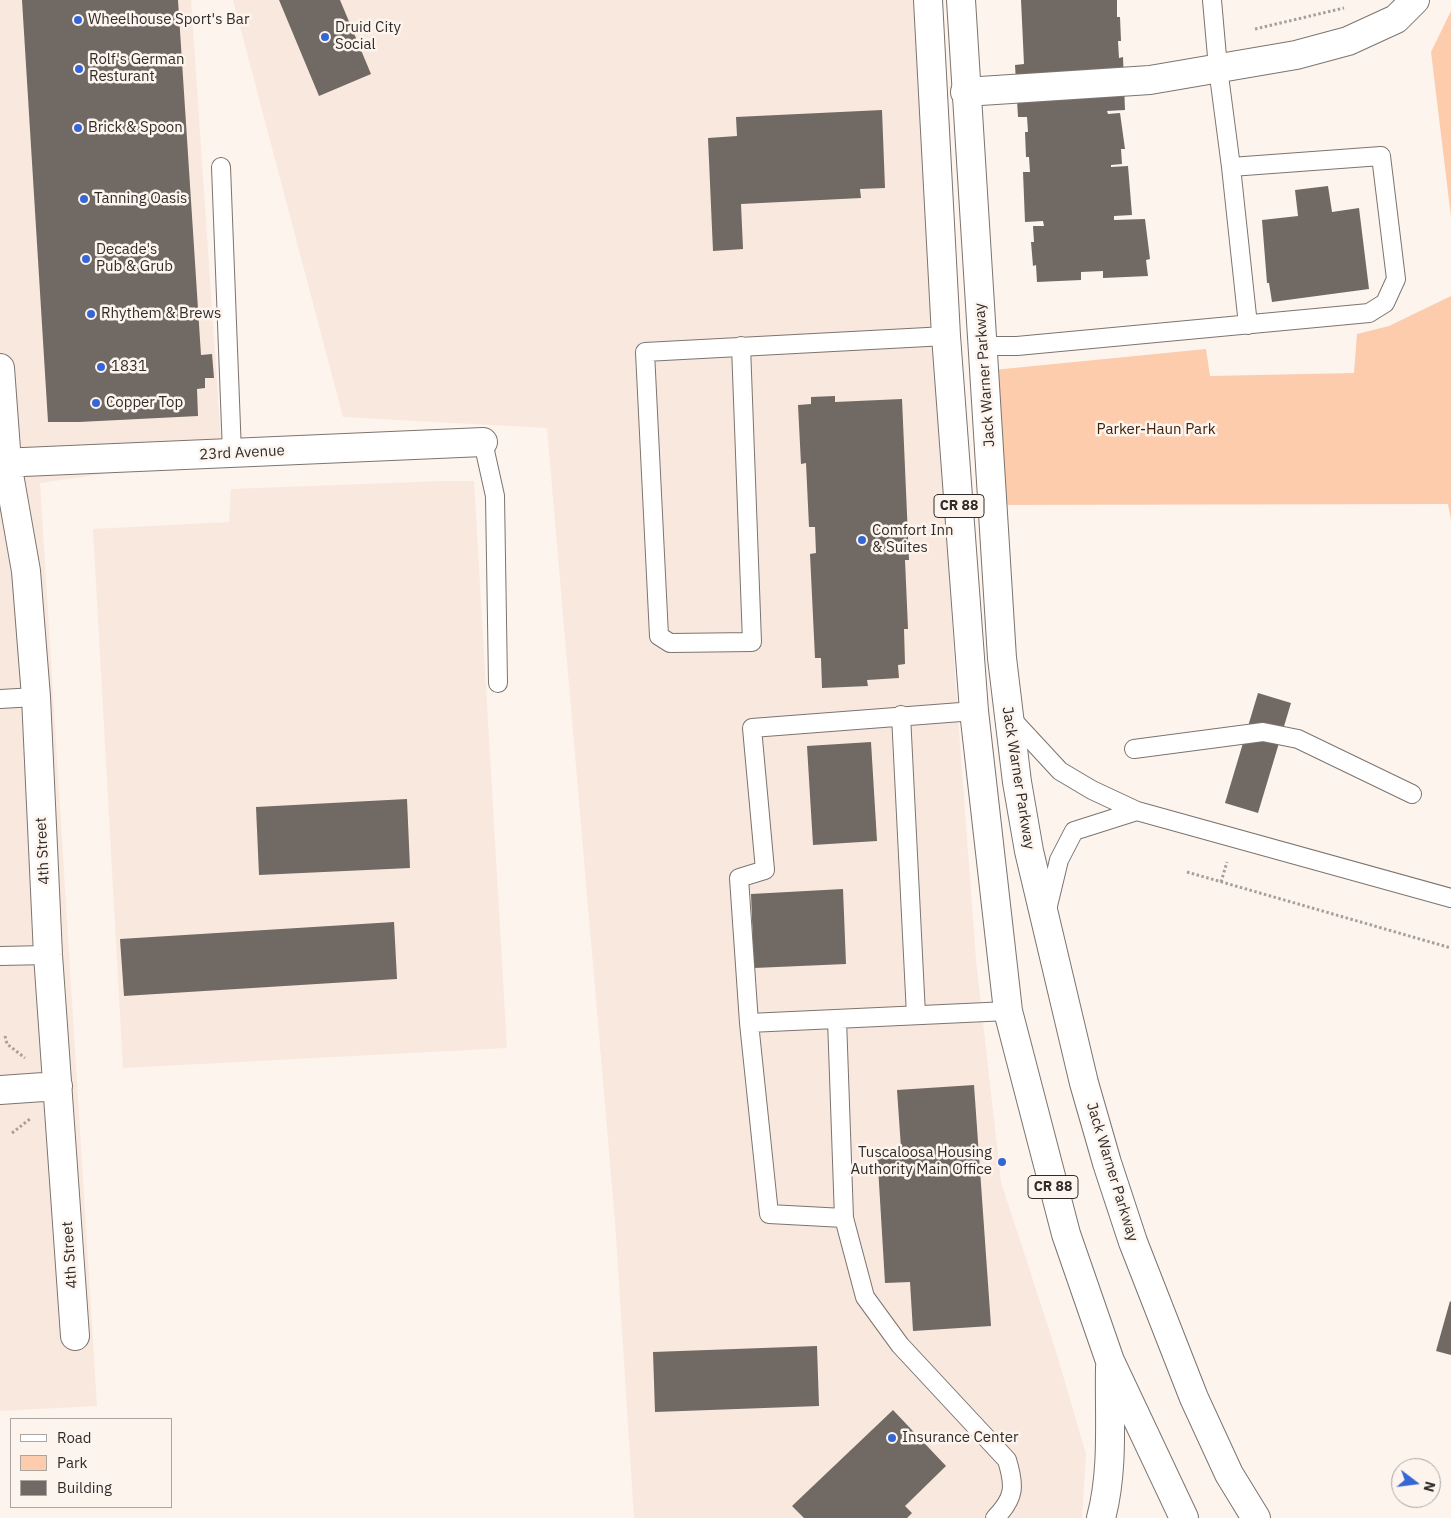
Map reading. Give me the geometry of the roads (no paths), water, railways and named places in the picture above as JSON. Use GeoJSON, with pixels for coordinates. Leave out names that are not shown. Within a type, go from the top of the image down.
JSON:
{"type":"FeatureCollection","features":[{"type":"Feature","properties":{"kind":"main road","name":"CR 88"},"geometry":{"type":"LineString","coordinates":[[928,0],[946,336],[974,711],[1008,1011],[1066,1234],[1110,1361],[1184,1518]]}},
{"type":"Feature","properties":{"kind":"main road","name":"Jack Warner Parkway"},"geometry":{"type":"LineString","coordinates":[[961,0],[965,92],[984,346],[1007,714],[1016,782],[1045,918],[1084,1083],[1107,1163],[1133,1242],[1194,1398],[1229,1474],[1256,1518]]}},
{"type":"Feature","properties":{"kind":"main road"},"geometry":{"type":"LineString","coordinates":[[965,92],[1150,80],[1296,55],[1348,41],[1396,19],[1415,0]]}},
{"type":"Feature","properties":{"kind":"main road","name":"4th Street"},"geometry":{"type":"LineString","coordinates":[[0,368],[3,463],[26,571],[36,697],[48,955],[75,1336]]}},
{"type":"Feature","properties":{"kind":"main road","name":"23rd Avenue"},"geometry":{"type":"LineString","coordinates":[[3,463],[484,442]]}},
{"type":"Feature","properties":{"kind":"main road"},"geometry":{"type":"LineString","coordinates":[[0,1090],[58,1086]]}},
{"type":"Feature","properties":{"kind":"main road"},"geometry":{"type":"LineString","coordinates":[[1101,1518],[1105,1501],[1108,1458],[1110,1361]]}},
{"type":"Feature","properties":{"kind":"lane"},"geometry":{"type":"LineString","coordinates":[[1212,0],[1218,68],[1248,325]]}},
{"type":"Feature","properties":{"kind":"lane"},"geometry":{"type":"LineString","coordinates":[[984,346],[1017,346],[1369,313],[1385,303],[1396,279],[1381,156],[1231,167]]}},
{"type":"Feature","properties":{"kind":"lane"},"geometry":{"type":"LineString","coordinates":[[221,167],[232,453]]}},
{"type":"Feature","properties":{"kind":"lane"},"geometry":{"type":"LineString","coordinates":[[741,346],[752,642],[670,643],[659,636],[645,352],[741,346],[946,336]]}},
{"type":"Feature","properties":{"kind":"lane"},"geometry":{"type":"LineString","coordinates":[[484,442],[495,496],[498,683]]}},
{"type":"Feature","properties":{"kind":"lane"},"geometry":{"type":"LineString","coordinates":[[0,700],[36,697]]}},
{"type":"Feature","properties":{"kind":"lane"},"geometry":{"type":"LineString","coordinates":[[844,1218],[769,1214],[749,1023],[739,878],[765,870],[752,728],[901,715],[974,711]]}},
{"type":"Feature","properties":{"kind":"lane"},"geometry":{"type":"LineString","coordinates":[[1007,714],[1060,771],[1092,790],[1137,811],[1451,898]]}},
{"type":"Feature","properties":{"kind":"lane"},"geometry":{"type":"LineString","coordinates":[[901,715],[916,1015]]}},
{"type":"Feature","properties":{"kind":"lane"},"geometry":{"type":"LineString","coordinates":[[1134,749],[1263,732],[1298,739],[1412,794]]}},
{"type":"Feature","properties":{"kind":"lane"},"geometry":{"type":"LineString","coordinates":[[1045,918],[1059,860],[1074,831],[1137,811]]}},
{"type":"Feature","properties":{"kind":"lane"},"geometry":{"type":"LineString","coordinates":[[0,956],[48,955]]}},
{"type":"Feature","properties":{"kind":"lane"},"geometry":{"type":"LineString","coordinates":[[749,1023],[1008,1011]]}},
{"type":"Feature","properties":{"kind":"lane"},"geometry":{"type":"LineString","coordinates":[[836,1019],[844,1218],[865,1297],[900,1345],[1006,1460],[1014,1482],[1008,1505],[995,1518]]}},
{"type":"Feature","properties":{"kind":"place","name":"Wheelhouse Sport's Bar"},"geometry":{"type":"Point","coordinates":[78,20]}},
{"type":"Feature","properties":{"kind":"place","name":"Druid City Social"},"geometry":{"type":"Point","coordinates":[325,37]}},
{"type":"Feature","properties":{"kind":"place","name":"Rolf's German Resturant"},"geometry":{"type":"Point","coordinates":[79,69]}},
{"type":"Feature","properties":{"kind":"place","name":"Brick & Spoon"},"geometry":{"type":"Point","coordinates":[78,128]}},
{"type":"Feature","properties":{"kind":"place","name":"Tanning Oasis"},"geometry":{"type":"Point","coordinates":[84,199]}},
{"type":"Feature","properties":{"kind":"place","name":"Decade's Pub & Grub"},"geometry":{"type":"Point","coordinates":[86,259]}},
{"type":"Feature","properties":{"kind":"place","name":"Rhythem & Brews"},"geometry":{"type":"Point","coordinates":[91,314]}},
{"type":"Feature","properties":{"kind":"place","name":"1831"},"geometry":{"type":"Point","coordinates":[101,367]}},
{"type":"Feature","properties":{"kind":"place","name":"Copper Top"},"geometry":{"type":"Point","coordinates":[96,403]}},
{"type":"Feature","properties":{"kind":"place","name":"Comfort Inn & Suites"},"geometry":{"type":"Point","coordinates":[862,540]}},
{"type":"Feature","properties":{"kind":"place","name":"Tuscaloosa Housing Authority Main Office"},"geometry":{"type":"Point","coordinates":[1002,1162]}},
{"type":"Feature","properties":{"kind":"place","name":"Insurance Center"},"geometry":{"type":"Point","coordinates":[892,1438]}},
{"type":"Feature","properties":{"kind":"park label","name":"Parker-Haun Park"},"geometry":{"type":"Point","coordinates":[1156,430]}}]}
